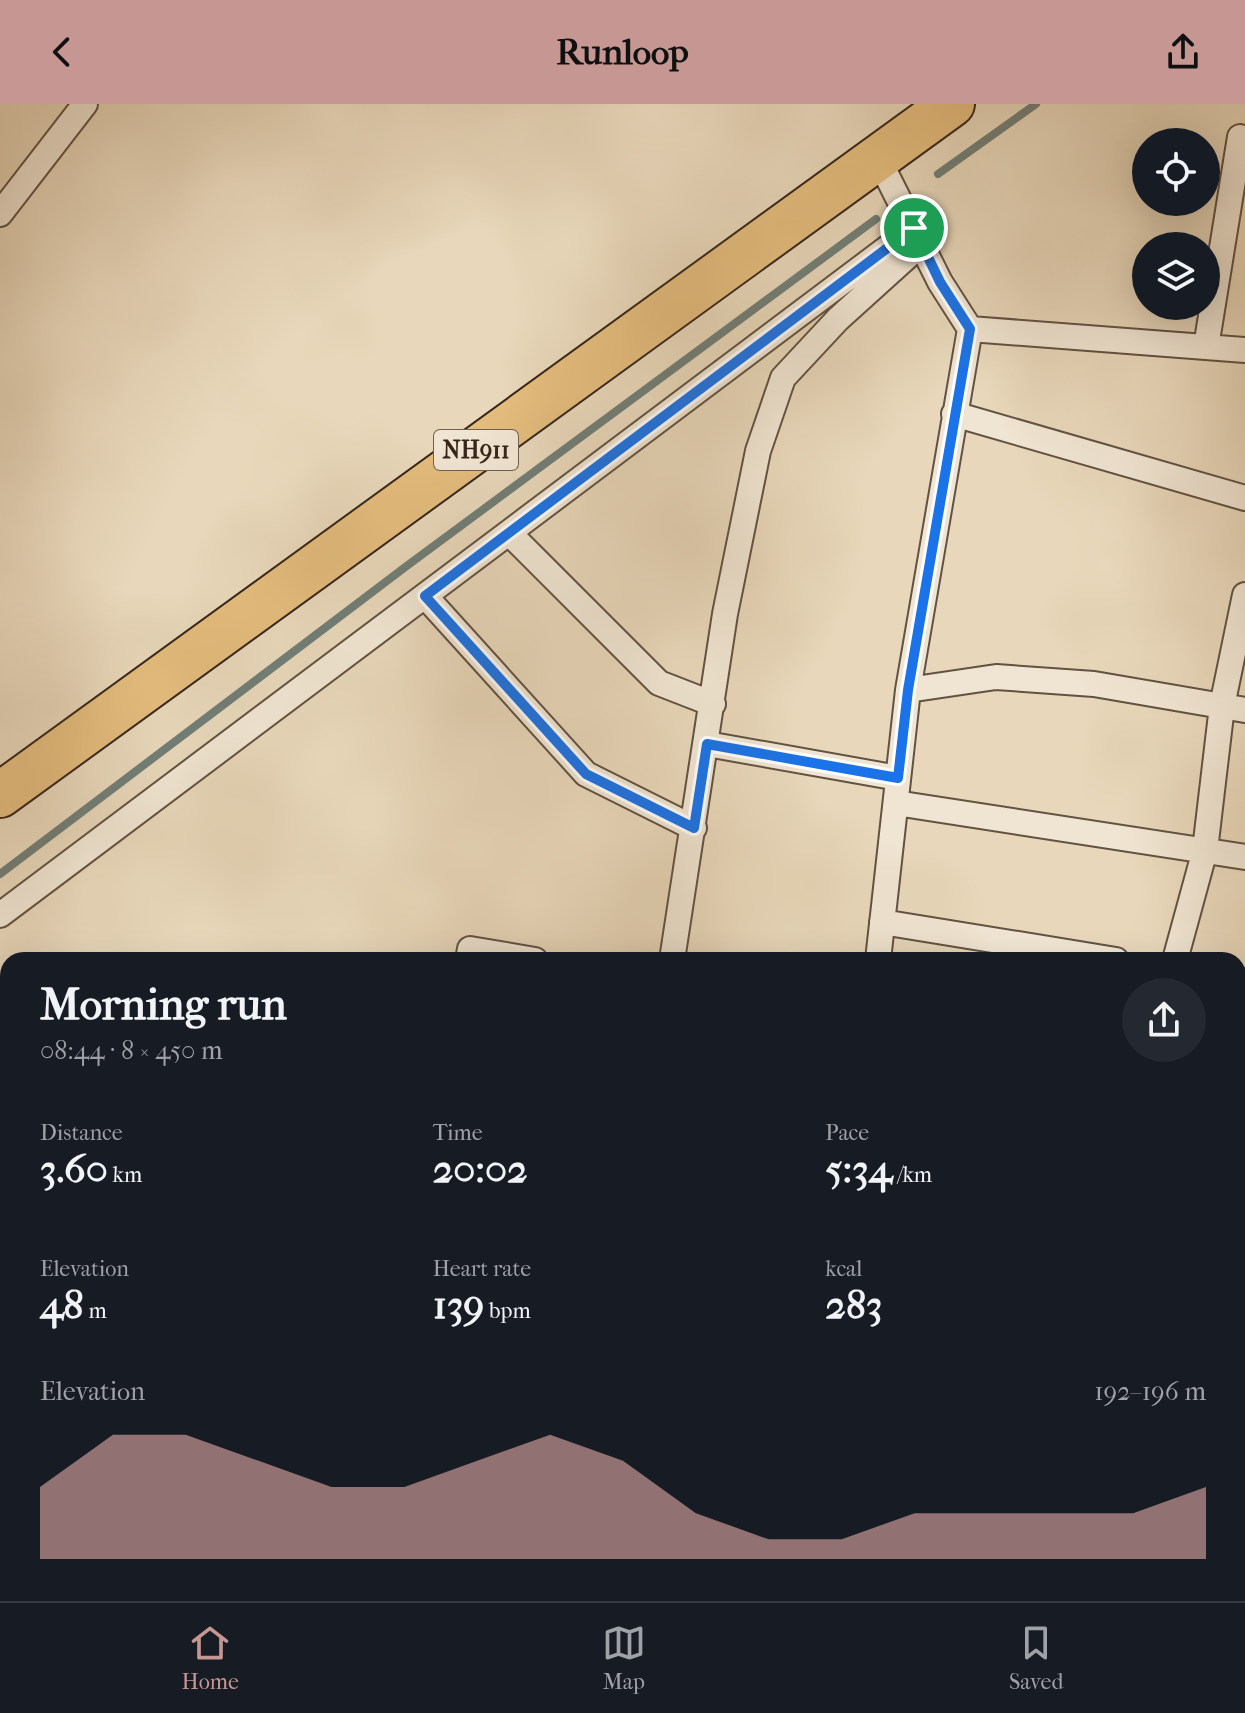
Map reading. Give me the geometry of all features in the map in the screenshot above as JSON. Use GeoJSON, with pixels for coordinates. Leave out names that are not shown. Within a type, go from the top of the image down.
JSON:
{"type":"FeatureCollection","features":[{"type":"Feature","properties":{"kind":"highway","name":"NH911"},"geometry":{"type":"LineString","coordinates":[[0,795],[952,104]]}},
{"type":"Feature","properties":{"kind":"street"},"geometry":{"type":"LineString","coordinates":[[0,214],[85,104]]}},
{"type":"Feature","properties":{"kind":"street"},"geometry":{"type":"LineString","coordinates":[[1206,347],[1240,137]]}},
{"type":"Feature","properties":{"kind":"street"},"geometry":{"type":"LineString","coordinates":[[878,158],[970,329],[908,690],[879,952]]}},
{"type":"Feature","properties":{"kind":"street"},"geometry":{"type":"LineString","coordinates":[[0,915],[509,533],[918,236]]}},
{"type":"Feature","properties":{"kind":"street"},"geometry":{"type":"LineString","coordinates":[[673,952],[725,614],[758,451],[783,378],[918,236]]}},
{"type":"Feature","properties":{"kind":"street"},"geometry":{"type":"LineString","coordinates":[[970,329],[1245,350]]}},
{"type":"Feature","properties":{"kind":"street"},"geometry":{"type":"LineString","coordinates":[[954,414],[1245,498]]}},
{"type":"Feature","properties":{"kind":"street"},"geometry":{"type":"LineString","coordinates":[[509,533],[659,683],[713,704]]}},
{"type":"Feature","properties":{"kind":"street"},"geometry":{"type":"LineString","coordinates":[[1177,952],[1205,850],[1234,708],[1245,595]]}},
{"type":"Feature","properties":{"kind":"street"},"geometry":{"type":"LineString","coordinates":[[425,596],[586,774],[694,828]]}},
{"type":"Feature","properties":{"kind":"street"},"geometry":{"type":"LineString","coordinates":[[908,690],[996,677],[1094,684],[1234,708]]}},
{"type":"Feature","properties":{"kind":"street"},"geometry":{"type":"LineString","coordinates":[[707,744],[897,791],[1245,857]]}},
{"type":"Feature","properties":{"kind":"street"},"geometry":{"type":"LineString","coordinates":[[882,922],[1067,952]]}},
{"type":"Feature","properties":{"kind":"street"},"geometry":{"type":"LineString","coordinates":[[469,952],[470,949],[488,952]]}},
{"type":"Feature","properties":{"kind":"waterway"},"geometry":{"type":"LineString","coordinates":[[938,174],[1036,104]]}},
{"type":"Feature","properties":{"kind":"waterway"},"geometry":{"type":"LineString","coordinates":[[0,874],[408,565],[876,219]]}},
{"type":"Feature","properties":{"kind":"route"},"geometry":{"type":"LineString","coordinates":[[914,228],[940,282],[970,329],[908,690],[898,778],[707,744],[694,828],[586,774],[425,596],[914,228]]}}]}
